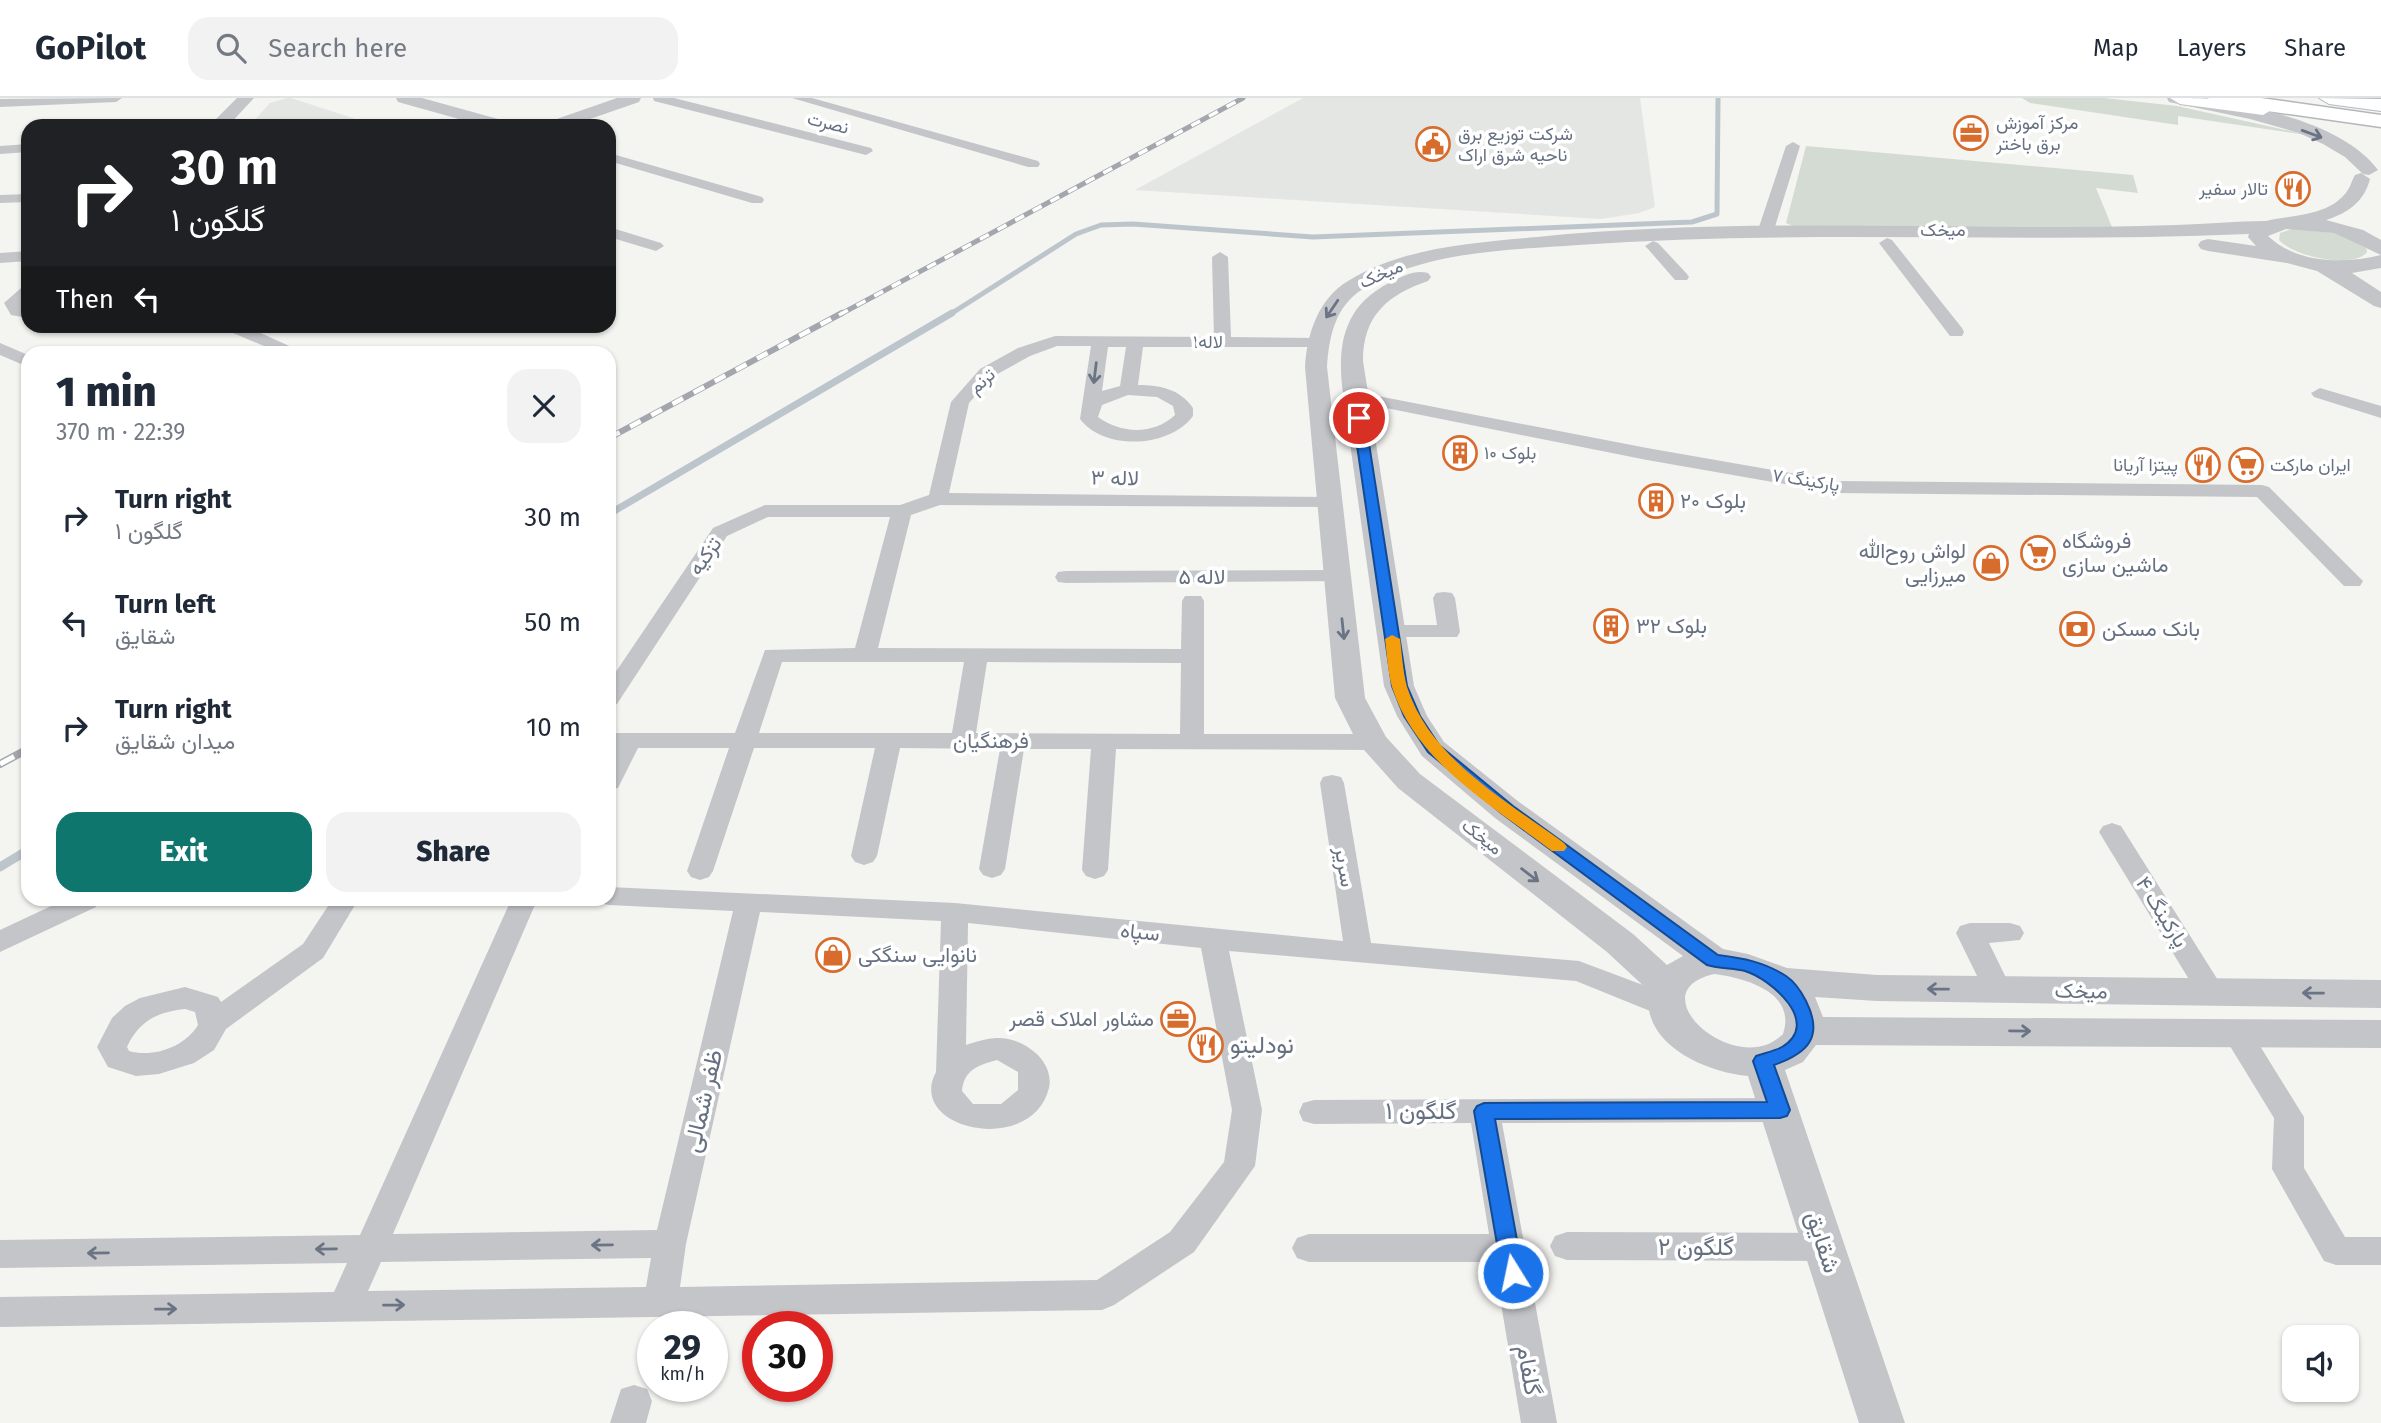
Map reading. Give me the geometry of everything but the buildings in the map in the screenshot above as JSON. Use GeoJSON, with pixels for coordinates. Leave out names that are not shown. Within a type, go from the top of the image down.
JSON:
{"type":"FeatureCollection","features":[{"type":"Feature","properties":{"kind":"main road"},"geometry":{"type":"LineString","coordinates":[[2180,98],[2381,123]]}},
{"type":"Feature","properties":{"kind":"main road"},"geometry":{"type":"LineString","coordinates":[[2218,98],[2381,123]]}},
{"type":"Feature","properties":{"kind":"main road"},"geometry":{"type":"LineString","coordinates":[[2281,98],[2381,112]]}},
{"type":"Feature","properties":{"kind":"main road"},"geometry":{"type":"LineString","coordinates":[[2329,98],[2381,105]]}},
{"type":"Feature","properties":{"kind":"street"},"geometry":{"type":"LineString","coordinates":[[0,103],[116,98]]}},
{"type":"Feature","properties":{"kind":"street"},"geometry":{"type":"LineString","coordinates":[[225,119],[246,98]]}},
{"type":"Feature","properties":{"kind":"street"},"geometry":{"type":"LineString","coordinates":[[404,98],[478,119]]}},
{"type":"Feature","properties":{"kind":"street"},"geometry":{"type":"LineString","coordinates":[[574,119],[633,98]]}},
{"type":"Feature","properties":{"kind":"street","name":"نصرت"},"geometry":{"type":"LineString","coordinates":[[659,98],[866,151]]}},
{"type":"Feature","properties":{"kind":"street"},"geometry":{"type":"LineString","coordinates":[[799,98],[1033,164]]}},
{"type":"Feature","properties":{"kind":"street"},"geometry":{"type":"LineString","coordinates":[[2175,98],[2284,124],[2335,142],[2358,158],[2370,172],[2378,191]]}},
{"type":"Feature","properties":{"kind":"street"},"geometry":{"type":"LineString","coordinates":[[1766,230],[1793,146]]}},
{"type":"Feature","properties":{"kind":"street"},"geometry":{"type":"LineString","coordinates":[[0,150],[21,148]]}},
{"type":"Feature","properties":{"kind":"street"},"geometry":{"type":"LineString","coordinates":[[616,159],[757,200]]}},
{"type":"Feature","properties":{"kind":"street"},"geometry":{"type":"LineString","coordinates":[[2294,223],[2341,209],[2359,191],[2370,172]]}},
{"type":"Feature","properties":{"kind":"street"},"geometry":{"type":"LineString","coordinates":[[0,199],[21,198]]}},
{"type":"Feature","properties":{"kind":"street"},"geometry":{"type":"LineString","coordinates":[[2294,223],[2353,233],[2381,249]]}},
{"type":"Feature","properties":{"kind":"street","name":"میخک"},"geometry":{"type":"LineString","coordinates":[[1666,995],[1620,943],[1409,781],[1373,742],[1350,698],[1317,381],[1317,343],[1328,313],[1337,300],[1353,287],[1402,264],[1436,256],[1606,236],[1766,230],[2143,231],[2265,227],[2294,223]]}},
{"type":"Feature","properties":{"kind":"street"},"geometry":{"type":"LineString","coordinates":[[2265,227],[2258,237],[2263,244],[2288,257],[2317,264],[2358,267],[2381,261]]}},
{"type":"Feature","properties":{"kind":"street"},"geometry":{"type":"LineString","coordinates":[[616,234],[656,246]]}},
{"type":"Feature","properties":{"kind":"street","name":"میخک"},"geometry":{"type":"LineString","coordinates":[[1714,961],[1507,810],[1433,749],[1412,716],[1399,686],[1357,397],[1353,339],[1361,317],[1384,294],[1412,279],[1474,265],[1653,246],[1766,242],[2209,245],[2288,257]]}},
{"type":"Feature","properties":{"kind":"street"},"geometry":{"type":"LineString","coordinates":[[1887,243],[1956,332]]}},
{"type":"Feature","properties":{"kind":"street"},"geometry":{"type":"LineString","coordinates":[[1653,246],[1681,277]]}},
{"type":"Feature","properties":{"kind":"street"},"geometry":{"type":"LineString","coordinates":[[0,258],[21,256]]}},
{"type":"Feature","properties":{"kind":"street"},"geometry":{"type":"LineString","coordinates":[[1220,257],[1223,342]]}},
{"type":"Feature","properties":{"kind":"street"},"geometry":{"type":"LineString","coordinates":[[2317,264],[2346,278],[2381,302]]}},
{"type":"Feature","properties":{"kind":"street"},"geometry":{"type":"LineString","coordinates":[[0,320],[21,308]]}},
{"type":"Feature","properties":{"kind":"street"},"geometry":{"type":"LineString","coordinates":[[249,333],[280,346]]}},
{"type":"Feature","properties":{"kind":"street","name":"ترنم"},"geometry":{"type":"LineString","coordinates":[[938,499],[960,402],[986,373],[1024,352],[1055,341],[1100,341]]}},
{"type":"Feature","properties":{"kind":"street"},"geometry":{"type":"LineString","coordinates":[[1091,404],[1100,397],[1128,390],[1151,391],[1180,402],[1184,408],[1184,416],[1178,423],[1155,433],[1123,435],[1096,426],[1089,419],[1088,411],[1100,341]]}},
{"type":"Feature","properties":{"kind":"street","name":"لاله۱"},"geometry":{"type":"LineString","coordinates":[[1100,341],[1317,343]]}},
{"type":"Feature","properties":{"kind":"street"},"geometry":{"type":"LineString","coordinates":[[1128,390],[1135,342]]}},
{"type":"Feature","properties":{"kind":"street"},"geometry":{"type":"LineString","coordinates":[[0,348],[21,358]]}},
{"type":"Feature","properties":{"kind":"street"},"geometry":{"type":"LineString","coordinates":[[2320,393],[2381,412]]}},
{"type":"Feature","properties":{"kind":"street","name":"پارکینگ ۷"},"geometry":{"type":"LineString","coordinates":[[1357,397],[1647,454],[1836,487],[2262,491],[2352,581]]}},
{"type":"Feature","properties":{"kind":"street","name":"لاله ۳"},"geometry":{"type":"LineString","coordinates":[[902,511],[938,499],[1329,503]]}},
{"type":"Feature","properties":{"kind":"street","name":"تزکیه"},"geometry":{"type":"LineString","coordinates":[[616,688],[720,532],[765,511],[902,511]]}},
{"type":"Feature","properties":{"kind":"street"},"geometry":{"type":"LineString","coordinates":[[865,655],[902,511]]}},
{"type":"Feature","properties":{"kind":"street","name":"لاله ۵"},"geometry":{"type":"LineString","coordinates":[[1066,577],[1337,576]]}},
{"type":"Feature","properties":{"kind":"street"},"geometry":{"type":"LineString","coordinates":[[1391,630],[1449,632],[1444,598]]}},
{"type":"Feature","properties":{"kind":"street"},"geometry":{"type":"LineString","coordinates":[[1192,741],[1193,601]]}},
{"type":"Feature","properties":{"kind":"street"},"geometry":{"type":"LineString","coordinates":[[700,871],[773,654],[1193,656]]}},
{"type":"Feature","properties":{"kind":"street"},"geometry":{"type":"LineString","coordinates":[[962,741],[977,655]]}},
{"type":"Feature","properties":{"kind":"street","name":"فرهنگیان"},"geometry":{"type":"LineString","coordinates":[[620,740],[1373,742]]}},
{"type":"Feature","properties":{"kind":"street"},"geometry":{"type":"LineString","coordinates":[[864,856],[889,741]]}},
{"type":"Feature","properties":{"kind":"street"},"geometry":{"type":"LineString","coordinates":[[992,869],[1013,741]]}},
{"type":"Feature","properties":{"kind":"street"},"geometry":{"type":"LineString","coordinates":[[1095,870],[1104,741]]}},
{"type":"Feature","properties":{"kind":"street","name":"سریر"},"geometry":{"type":"LineString","coordinates":[[1332,783],[1358,951]]}},
{"type":"Feature","properties":{"kind":"street","name":"پارکینگ ۴"},"geometry":{"type":"LineString","coordinates":[[2112,832],[2211,992]]}},
{"type":"Feature","properties":{"kind":"street","name":"سپاه"},"geometry":{"type":"LineString","coordinates":[[616,896],[955,912],[1213,940],[1579,971],[1666,995]]}},
{"type":"Feature","properties":{"kind":"street","name":"ظفر شمالی"},"geometry":{"type":"LineString","coordinates":[[661,1301],[670,1244],[748,902]]}},
{"type":"Feature","properties":{"kind":"street"},"geometry":{"type":"LineString","coordinates":[[0,942],[74,906]]}},
{"type":"Feature","properties":{"kind":"street"},"geometry":{"type":"LineString","coordinates":[[213,1023],[313,951],[341,906]]}},
{"type":"Feature","properties":{"kind":"street"},"geometry":{"type":"LineString","coordinates":[[345,1306],[521,906]]}},
{"type":"Feature","properties":{"kind":"street"},"geometry":{"type":"LineString","coordinates":[[950,1071],[955,912]]}},
{"type":"Feature","properties":{"kind":"street"},"geometry":{"type":"LineString","coordinates":[[1998,990],[1970,933],[2010,933]]}},
{"type":"Feature","properties":{"kind":"street"},"geometry":{"type":"LineString","coordinates":[[0,1312],[1102,1295],[1182,1242],[1239,1166],[1247,1110],[1213,940]]}},
{"type":"Feature","properties":{"kind":"street"},"geometry":{"type":"LineString","coordinates":[[1714,961],[1749,965],[1781,981],[1801,1006],[1805,1019],[1805,1031],[1791,1051],[1763,1061],[1737,1061],[1712,1053],[1689,1040],[1673,1023],[1666,995],[1673,978],[1690,966],[1714,961]]}},
{"type":"Feature","properties":{"kind":"street","name":"میخک"},"geometry":{"type":"LineString","coordinates":[[1781,981],[1877,989],[2381,994]]}},
{"type":"Feature","properties":{"kind":"street"},"geometry":{"type":"LineString","coordinates":[[2211,992],[2289,1117],[2288,1169],[2336,1251],[2381,1251]]}},
{"type":"Feature","properties":{"kind":"street","name":"میخک"},"geometry":{"type":"LineString","coordinates":[[1805,1031],[2381,1034]]}},
{"type":"Feature","properties":{"kind":"street","name":"شقایق"},"geometry":{"type":"LineString","coordinates":[[1763,1061],[1882,1423]]}},
{"type":"Feature","properties":{"kind":"street","name":"گلگون ۱"},"geometry":{"type":"LineString","coordinates":[[1314,1112],[1780,1110]]}},
{"type":"Feature","properties":{"kind":"street","name":"گلفام"},"geometry":{"type":"LineString","coordinates":[[1484,1111],[1539,1423]]}},
{"type":"Feature","properties":{"kind":"street"},"geometry":{"type":"LineString","coordinates":[[0,1254],[670,1244]]}},
{"type":"Feature","properties":{"kind":"street","name":"گلگون ۲"},"geometry":{"type":"LineString","coordinates":[[1567,1246],[1825,1247]]}},
{"type":"Feature","properties":{"kind":"street"},"geometry":{"type":"LineString","coordinates":[[1309,1248],[1508,1248]]}},
{"type":"Feature","properties":{"kind":"shaded area"},"geometry":{"type":"Polygon","coordinates":[[[291,98],[356,119],[255,119],[270,103],[291,98]]]}},
{"type":"Feature","properties":{"kind":"shaded area","name":"شرکت توزیع برق ناحیه شرق اراک"},"geometry":{"type":"Polygon","coordinates":[[[1303,98],[1640,98],[1655,207],[1639,213],[1601,219],[1135,190],[1303,98]]]}},
{"type":"Feature","properties":{"kind":"shaded area"},"geometry":{"type":"Polygon","coordinates":[[[2022,98],[2104,98],[2177,106],[2313,136],[2178,116],[2178,125],[2030,103],[2022,98]]]}},
{"type":"Feature","properties":{"kind":"shaded area"},"geometry":{"type":"Polygon","coordinates":[[[1806,146],[2133,175],[2138,193],[2096,188],[2112,227],[1796,227],[1786,223],[1806,146]]]}},
{"type":"Feature","properties":{"kind":"shaded area"},"geometry":{"type":"Polygon","coordinates":[[[2292,229],[2335,233],[2366,248],[2367,252],[2349,260],[2309,256],[2279,240],[2280,233],[2292,229]]]}},
{"type":"Feature","properties":{"kind":"waterway"},"geometry":{"type":"LineString","coordinates":[[949,315],[1076,234],[1101,225],[1133,224],[1313,237],[1692,222],[1717,214],[1718,98]]}},
{"type":"Feature","properties":{"kind":"waterway"},"geometry":{"type":"LineString","coordinates":[[616,510],[952,313]]}},
{"type":"Feature","properties":{"kind":"waterway"},"geometry":{"type":"LineString","coordinates":[[0,867],[21,854]]}},
{"type":"Feature","properties":{"kind":"railway"},"geometry":{"type":"LineString","coordinates":[[839,315],[1243,98]]}},
{"type":"Feature","properties":{"kind":"railway"},"geometry":{"type":"LineString","coordinates":[[616,434],[842,313]]}},
{"type":"Feature","properties":{"kind":"railway"},"geometry":{"type":"LineString","coordinates":[[0,764],[21,753]]}},
{"type":"Feature","properties":{"kind":"slow traffic"},"geometry":{"type":"LineString","coordinates":[[1392,639],[1399,686],[1412,716],[1433,749],[1558,847]]}},
{"type":"Feature","properties":{"kind":"place","name":"مرکز آموزش برق باختر"},"geometry":{"type":"Point","coordinates":[1971,133]}},
{"type":"Feature","properties":{"kind":"place","name":"شرکت توزیع برق ناحیه شرق اراک"},"geometry":{"type":"Point","coordinates":[1433,144]}},
{"type":"Feature","properties":{"kind":"place","name":"تالار سفیر"},"geometry":{"type":"Point","coordinates":[2293,189]}},
{"type":"Feature","properties":{"kind":"place","name":"بلوک ۱۰"},"geometry":{"type":"Point","coordinates":[1460,453]}},
{"type":"Feature","properties":{"kind":"place","name":"پیتزا آریانا"},"geometry":{"type":"Point","coordinates":[2203,465]}},
{"type":"Feature","properties":{"kind":"place","name":"ایران مارکت"},"geometry":{"type":"Point","coordinates":[2246,465]}},
{"type":"Feature","properties":{"kind":"place","name":"بلوک ۲۰"},"geometry":{"type":"Point","coordinates":[1656,501]}},
{"type":"Feature","properties":{"kind":"place","name":"فروشگاه ماشین سازی"},"geometry":{"type":"Point","coordinates":[2038,553]}},
{"type":"Feature","properties":{"kind":"place","name":"لواش روح‌الله میرزایی"},"geometry":{"type":"Point","coordinates":[1991,563]}},
{"type":"Feature","properties":{"kind":"place","name":"بلوک ۳۲"},"geometry":{"type":"Point","coordinates":[1611,626]}},
{"type":"Feature","properties":{"kind":"place","name":"بانک مسکن"},"geometry":{"type":"Point","coordinates":[2077,629]}},
{"type":"Feature","properties":{"kind":"place","name":"نانوایی سنگکی"},"geometry":{"type":"Point","coordinates":[833,955]}},
{"type":"Feature","properties":{"kind":"place","name":"مشاور املاک قصر"},"geometry":{"type":"Point","coordinates":[1178,1019]}},
{"type":"Feature","properties":{"kind":"place","name":"نودلیتو"},"geometry":{"type":"Point","coordinates":[1206,1045]}},
{"type":"Feature","properties":{"kind":"route"},"geometry":{"type":"LineString","coordinates":[[1359,418],[1399,686],[1412,716],[1433,749],[1507,810],[1714,961],[1749,965],[1781,981],[1793,993],[1805,1019],[1805,1031],[1800,1042],[1791,1051],[1763,1061],[1780,1110],[1484,1111],[1513,1273]]}}]}
